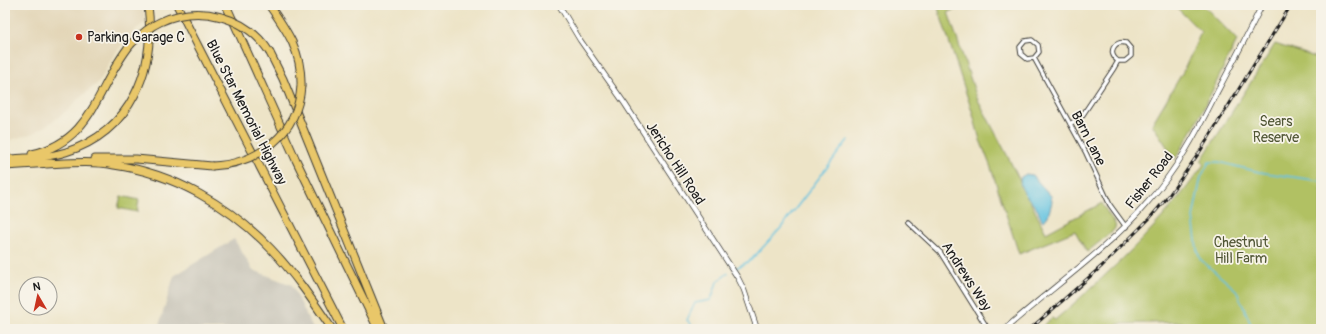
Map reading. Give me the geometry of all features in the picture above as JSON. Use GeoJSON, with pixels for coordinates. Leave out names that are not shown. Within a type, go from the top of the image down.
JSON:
{"type":"FeatureCollection","features":[{"type":"Feature","properties":{"kind":"highway"},"geometry":{"type":"LineString","coordinates":[[5,158],[38,157],[66,152],[82,146],[94,139],[116,122],[133,98],[145,70],[150,35],[148,5]]}},
{"type":"Feature","properties":{"kind":"highway","name":"Blue Star Memorial Highway"},"geometry":{"type":"LineString","coordinates":[[177,5],[343,329]]}},
{"type":"Feature","properties":{"kind":"highway","name":"Blue Star Memorial Highway"},"geometry":{"type":"LineString","coordinates":[[226,5],[318,205],[378,329]]}},
{"type":"Feature","properties":{"kind":"highway"},"geometry":{"type":"LineString","coordinates":[[47,164],[129,158],[212,166],[224,165],[259,154],[286,130],[299,103],[301,86],[300,66],[295,46],[284,26],[269,5]]}},
{"type":"Feature","properties":{"kind":"highway"},"geometry":{"type":"LineString","coordinates":[[5,158],[29,155],[47,150],[59,144],[74,133],[90,113],[121,58],[131,44],[145,31],[163,21],[185,14],[204,14],[221,17],[242,26],[258,38],[270,53],[283,79],[384,329]]}},
{"type":"Feature","properties":{"kind":"highway"},"geometry":{"type":"LineString","coordinates":[[5,166],[101,163],[123,166],[160,177],[203,196],[241,222],[271,249],[295,278],[332,329]]}},
{"type":"Feature","properties":{"kind":"street","name":"Jericho Hill Road"},"geometry":{"type":"LineString","coordinates":[[559,5],[580,40],[625,104],[738,278],[744,290],[757,329]]}},
{"type":"Feature","properties":{"kind":"street","name":"Fisher Road"},"geometry":{"type":"LineString","coordinates":[[1005,329],[1126,227],[1164,183],[1192,142],[1262,5]]}},
{"type":"Feature","properties":{"kind":"street","name":"Barn Lane"},"geometry":{"type":"LineString","coordinates":[[1032,40],[1038,45],[1039,52],[1034,58],[1027,59],[1021,54],[1020,47],[1025,41],[1032,40]]}},
{"type":"Feature","properties":{"kind":"street"},"geometry":{"type":"LineString","coordinates":[[1119,43],[1126,43],[1131,49],[1131,56],[1125,61],[1118,61],[1113,55],[1113,48],[1119,43]]}},
{"type":"Feature","properties":{"kind":"street","name":"Barn Lane"},"geometry":{"type":"LineString","coordinates":[[1034,58],[1086,153],[1110,205],[1126,227]]}},
{"type":"Feature","properties":{"kind":"street"},"geometry":{"type":"LineString","coordinates":[[1070,124],[1082,116],[1111,74],[1118,61]]}},
{"type":"Feature","properties":{"kind":"street","name":"Andrews Way"},"geometry":{"type":"LineString","coordinates":[[908,222],[940,252],[988,329]]}},
{"type":"Feature","properties":{"kind":"shaded area"},"geometry":{"type":"Polygon","coordinates":[[[5,5],[143,5],[146,22],[136,29],[121,45],[113,56],[99,82],[77,100],[69,109],[49,124],[33,133],[5,142],[5,5]]]}},
{"type":"Feature","properties":{"kind":"shaded area"},"geometry":{"type":"Polygon","coordinates":[[[234,239],[253,270],[292,285],[313,329],[158,329],[174,276],[234,239]]]}},
{"type":"Feature","properties":{"kind":"green space"},"geometry":{"type":"Polygon","coordinates":[[[937,5],[972,5],[948,12],[977,98],[1046,233],[1102,203],[1114,222],[1115,227],[1113,231],[1087,252],[1075,231],[1019,254],[990,165],[980,140],[937,5]]]}},
{"type":"Feature","properties":{"kind":"green space"},"geometry":{"type":"Polygon","coordinates":[[[1174,5],[1203,5],[1237,40],[1196,124],[1175,159],[1152,124],[1184,70],[1201,32],[1174,5]]]}},
{"type":"Feature","properties":{"kind":"green space","name":"Chestnut Hill Farm"},"geometry":{"type":"Polygon","coordinates":[[[1275,44],[1321,59],[1321,329],[1189,329],[1182,322],[1118,324],[1114,329],[1040,329],[1052,318],[1055,320],[1096,284],[1153,228],[1170,208],[1204,164],[1201,161],[1275,44]]]}},
{"type":"Feature","properties":{"kind":"green space"},"geometry":{"type":"Polygon","coordinates":[[[121,196],[139,200],[137,212],[118,208],[121,196]]]}},
{"type":"Feature","properties":{"kind":"water"},"geometry":{"type":"Polygon","coordinates":[[[1026,174],[1032,175],[1051,196],[1052,202],[1048,216],[1044,221],[1022,190],[1020,181],[1021,177],[1026,174]]]}},
{"type":"Feature","properties":{"kind":"waterway"},"geometry":{"type":"LineString","coordinates":[[736,268],[751,260],[780,229],[848,140]]}},
{"type":"Feature","properties":{"kind":"waterway"},"geometry":{"type":"LineString","coordinates":[[1253,329],[1236,290],[1200,259],[1197,249],[1193,217],[1201,177],[1209,162],[1219,162],[1259,172],[1321,181]]}},
{"type":"Feature","properties":{"kind":"waterway"},"geometry":{"type":"LineString","coordinates":[[695,329],[687,320],[695,303],[711,300],[717,282],[728,273]]}},
{"type":"Feature","properties":{"kind":"railway"},"geometry":{"type":"LineString","coordinates":[[1030,329],[1102,266],[1149,219],[1167,198],[1199,153],[1291,5]]}},
{"type":"Feature","properties":{"kind":"place","name":"Parking Garage C"},"geometry":{"type":"Point","coordinates":[79,37]}},
{"type":"Feature","properties":{"kind":"park label","name":"Sears Reserve"},"geometry":{"type":"Point","coordinates":[1276,130]}}]}
